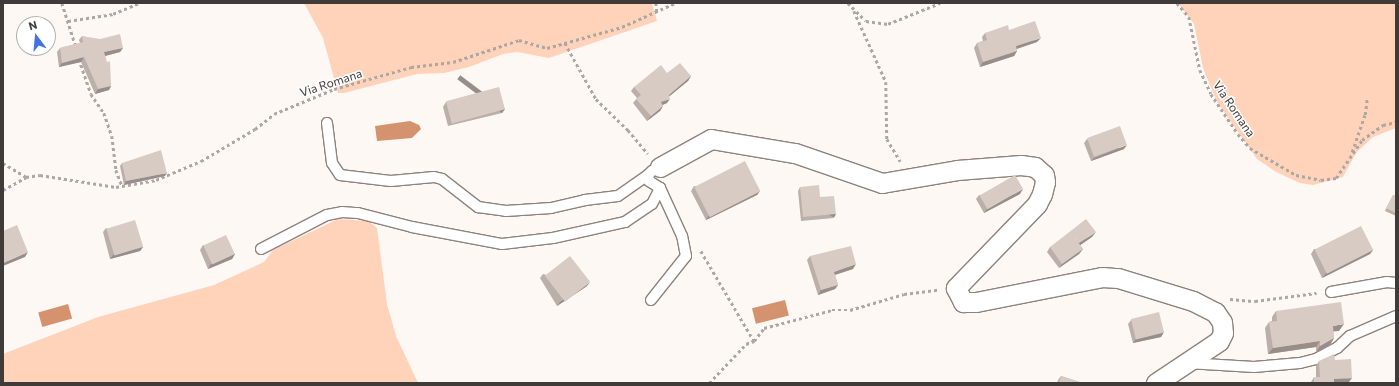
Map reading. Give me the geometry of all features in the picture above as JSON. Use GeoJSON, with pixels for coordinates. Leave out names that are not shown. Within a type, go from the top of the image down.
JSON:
{"type":"FeatureCollection","features":[{"type":"Feature","properties":{"kind":"street"},"geometry":{"type":"LineString","coordinates":[[654,171],[711,139],[795,153],[882,183],[958,170],[1020,165],[1035,167],[1044,175],[1045,182],[1037,204],[956,288],[963,302],[976,302],[1070,282],[1102,277],[1118,278],[1193,301],[1215,312],[1222,322],[1223,333],[1218,341],[1188,363],[1156,383]]}},
{"type":"Feature","properties":{"kind":"lane"},"geometry":{"type":"LineString","coordinates":[[327,123],[332,163],[340,175],[391,181],[434,177],[442,179],[478,207],[506,211],[551,208],[585,200],[618,196],[654,171]]}},
{"type":"Feature","properties":{"kind":"lane"},"geometry":{"type":"LineString","coordinates":[[651,300],[686,256],[682,236],[660,188],[649,181],[654,171]]}},
{"type":"Feature","properties":{"kind":"lane"},"geometry":{"type":"LineString","coordinates":[[261,249],[327,215],[342,212],[358,213],[412,227],[502,244],[553,238],[625,222],[652,204],[660,188]]}},
{"type":"Feature","properties":{"kind":"lane"},"geometry":{"type":"LineString","coordinates":[[1331,292],[1387,282],[1396,283]]}},
{"type":"Feature","properties":{"kind":"lane"},"geometry":{"type":"LineString","coordinates":[[1188,363],[1254,367],[1300,363],[1322,356],[1350,336],[1396,316]]}},
{"type":"Feature","properties":{"kind":"path"},"geometry":{"type":"LineString","coordinates":[[62,3],[76,49]]}},
{"type":"Feature","properties":{"kind":"path"},"geometry":{"type":"LineString","coordinates":[[68,21],[113,14],[139,3]]}},
{"type":"Feature","properties":{"kind":"path"},"geometry":{"type":"LineString","coordinates":[[656,3],[657,12]]}},
{"type":"Feature","properties":{"kind":"path","name":"Via Romana"},"geometry":{"type":"LineString","coordinates":[[26,177],[40,175],[122,186],[169,176],[201,161],[255,129],[274,114],[334,89],[411,67],[453,62],[519,40],[547,48],[622,27],[675,3]]}},
{"type":"Feature","properties":{"kind":"path"},"geometry":{"type":"LineString","coordinates":[[848,3],[854,11],[886,82],[887,139],[902,163]]}},
{"type":"Feature","properties":{"kind":"path"},"geometry":{"type":"LineString","coordinates":[[854,11],[866,21],[888,24],[940,3]]}},
{"type":"Feature","properties":{"kind":"path","name":"Via Romana"},"geometry":{"type":"LineString","coordinates":[[1177,3],[1189,17],[1200,70],[1210,94],[1250,148],[1296,175],[1321,180],[1336,178],[1362,140],[1383,125],[1396,122]]}},
{"type":"Feature","properties":{"kind":"path"},"geometry":{"type":"LineString","coordinates":[[78,56],[91,94],[104,113],[112,136],[122,186]]}},
{"type":"Feature","properties":{"kind":"path"},"geometry":{"type":"LineString","coordinates":[[1350,156],[1365,115],[1367,99]]}},
{"type":"Feature","properties":{"kind":"path"},"geometry":{"type":"LineString","coordinates":[[3,164],[26,177]]}},
{"type":"Feature","properties":{"kind":"path"},"geometry":{"type":"LineString","coordinates":[[3,190],[26,177]]}},
{"type":"Feature","properties":{"kind":"path"},"geometry":{"type":"LineString","coordinates":[[709,383],[746,344],[754,341],[764,328],[832,310],[850,310],[904,294],[956,288]]}},
{"type":"Feature","properties":{"kind":"path"},"geometry":{"type":"LineString","coordinates":[[1225,298],[1255,301],[1331,292]]}},
{"type":"Feature","properties":{"kind":"shaded area"},"geometry":{"type":"Polygon","coordinates":[[[304,3],[652,3],[657,21],[549,58],[517,52],[503,54],[469,67],[444,73],[417,74],[344,93],[338,93],[323,38],[304,3]]]}},
{"type":"Feature","properties":{"kind":"shaded area"},"geometry":{"type":"Polygon","coordinates":[[[1178,3],[1396,3],[1396,128],[1373,137],[1356,153],[1343,177],[1313,185],[1300,183],[1276,172],[1257,159],[1217,102],[1203,68],[1194,24],[1178,3]]]}},
{"type":"Feature","properties":{"kind":"shaded area"},"geometry":{"type":"Polygon","coordinates":[[[410,121],[419,125],[421,129],[412,138],[377,141],[375,126],[410,121]]]}},
{"type":"Feature","properties":{"kind":"shaded area"},"geometry":{"type":"Polygon","coordinates":[[[338,219],[368,221],[377,228],[387,304],[396,336],[418,383],[3,383],[3,354],[98,317],[214,285],[264,262],[273,250],[338,219]]]}},
{"type":"Feature","properties":{"kind":"shaded area"},"geometry":{"type":"Polygon","coordinates":[[[785,300],[789,316],[756,324],[752,308],[785,300]]]}},
{"type":"Feature","properties":{"kind":"shaded area"},"geometry":{"type":"Polygon","coordinates":[[[68,304],[72,318],[42,327],[38,313],[68,304]]]}},
{"type":"Feature","properties":{"kind":"building"},"geometry":{"type":"Polygon","coordinates":[[[1035,21],[1041,38],[1016,46],[1017,51],[983,62],[977,43],[987,40],[985,33],[1008,25],[1009,30],[1035,21]]]}},
{"type":"Feature","properties":{"kind":"building"},"geometry":{"type":"Polygon","coordinates":[[[120,34],[123,48],[104,52],[107,62],[110,61],[111,86],[98,89],[84,57],[62,63],[60,48],[83,42],[82,36],[100,39],[120,34]]]}},
{"type":"Feature","properties":{"kind":"building"},"geometry":{"type":"Polygon","coordinates":[[[680,63],[691,76],[669,95],[670,99],[661,102],[663,106],[651,116],[636,99],[641,95],[634,87],[661,65],[667,73],[680,63]]]}},
{"type":"Feature","properties":{"kind":"building"},"geometry":{"type":"Polygon","coordinates":[[[499,87],[505,109],[452,123],[446,101],[499,87]]]}},
{"type":"Feature","properties":{"kind":"building"},"geometry":{"type":"Polygon","coordinates":[[[1120,126],[1127,145],[1094,157],[1087,138],[1120,126]]]}},
{"type":"Feature","properties":{"kind":"building"},"geometry":{"type":"Polygon","coordinates":[[[161,150],[167,173],[126,181],[122,163],[161,150]]]}},
{"type":"Feature","properties":{"kind":"building"},"geometry":{"type":"Polygon","coordinates":[[[745,161],[760,191],[710,217],[694,187],[745,161]]]}},
{"type":"Feature","properties":{"kind":"building"},"geometry":{"type":"Polygon","coordinates":[[[1015,175],[1023,189],[987,209],[979,196],[1015,175]]]}},
{"type":"Feature","properties":{"kind":"building"},"geometry":{"type":"Polygon","coordinates":[[[819,185],[820,197],[834,196],[836,214],[803,217],[800,187],[819,185]]]}},
{"type":"Feature","properties":{"kind":"building"},"geometry":{"type":"Polygon","coordinates":[[[1393,195],[1396,196],[1396,213],[1386,208],[1393,195]]]}},
{"type":"Feature","properties":{"kind":"building"},"geometry":{"type":"Polygon","coordinates":[[[1086,219],[1096,232],[1079,243],[1073,235],[1083,249],[1062,264],[1050,247],[1086,219]]]}},
{"type":"Feature","properties":{"kind":"building"},"geometry":{"type":"Polygon","coordinates":[[[135,220],[143,247],[114,256],[106,229],[135,220]]]}},
{"type":"Feature","properties":{"kind":"building"},"geometry":{"type":"Polygon","coordinates":[[[17,225],[28,252],[3,263],[3,231],[17,225]]]}},
{"type":"Feature","properties":{"kind":"building"},"geometry":{"type":"Polygon","coordinates":[[[1361,226],[1373,250],[1327,274],[1315,250],[1361,226]]]}},
{"type":"Feature","properties":{"kind":"building"},"geometry":{"type":"Polygon","coordinates":[[[226,235],[235,254],[212,265],[203,246],[226,235]]]}},
{"type":"Feature","properties":{"kind":"building"},"geometry":{"type":"Polygon","coordinates":[[[851,246],[856,264],[834,272],[838,285],[821,290],[810,256],[851,246]]]}},
{"type":"Feature","properties":{"kind":"building"},"geometry":{"type":"Polygon","coordinates":[[[570,256],[590,282],[565,302],[545,276],[570,256]]]}},
{"type":"Feature","properties":{"kind":"building"},"geometry":{"type":"Polygon","coordinates":[[[1341,302],[1344,324],[1333,326],[1334,338],[1320,346],[1320,341],[1273,348],[1269,322],[1277,321],[1276,311],[1341,302]]]}},
{"type":"Feature","properties":{"kind":"building"},"geometry":{"type":"Polygon","coordinates":[[[1159,312],[1164,332],[1136,339],[1131,319],[1159,312]]]}},
{"type":"Feature","properties":{"kind":"building"},"geometry":{"type":"Polygon","coordinates":[[[1334,354],[1335,360],[1351,359],[1352,378],[1334,379],[1334,383],[1314,383],[1314,377],[1320,377],[1319,361],[1334,354]]]}},
{"type":"Feature","properties":{"kind":"building"},"geometry":{"type":"Polygon","coordinates":[[[1061,376],[1083,383],[1059,383],[1061,376]]]}}]}
